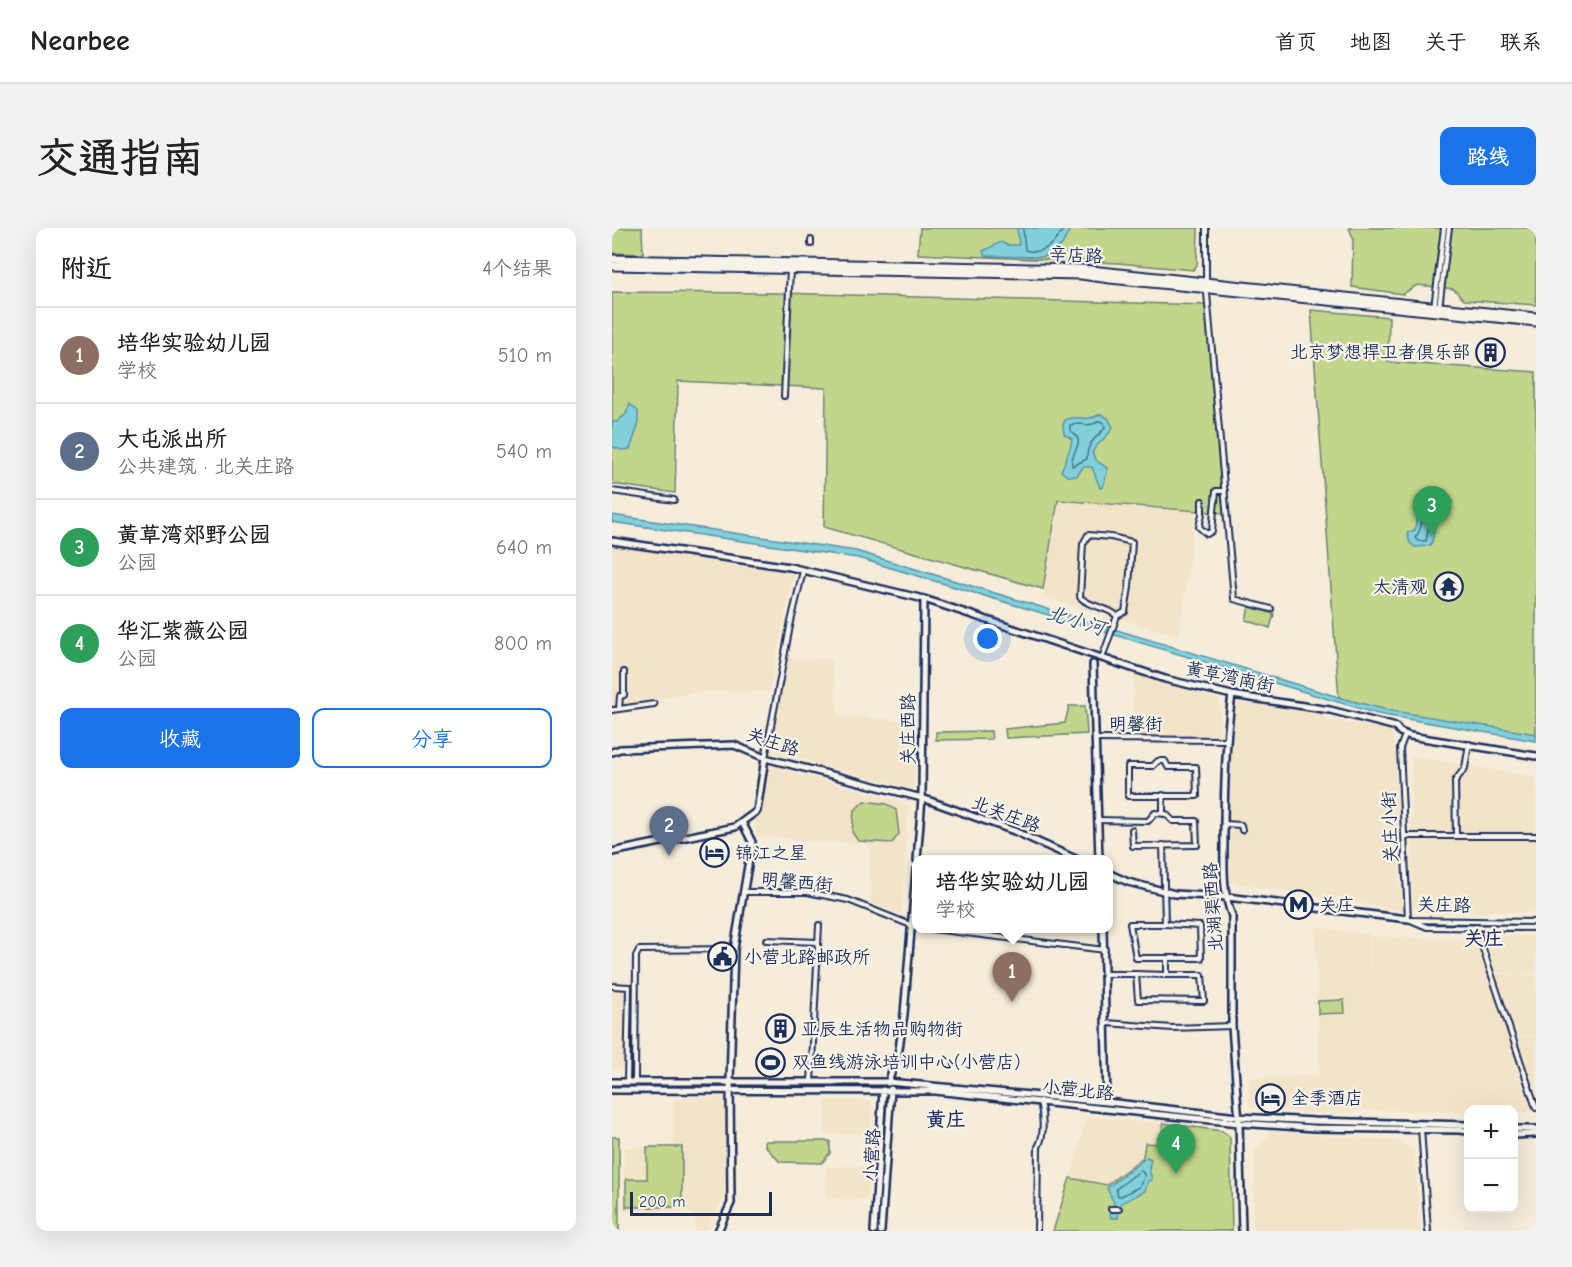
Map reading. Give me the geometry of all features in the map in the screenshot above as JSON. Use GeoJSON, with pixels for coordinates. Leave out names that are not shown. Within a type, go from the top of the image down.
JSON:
{"type":"FeatureCollection","features":[{"type":"Feature","properties":{"kind":"main road","name":"辛店路"},"geometry":{"type":"LineString","coordinates":[[612,259],[790,265]]}},
{"type":"Feature","properties":{"kind":"main road","name":"辛店路"},"geometry":{"type":"LineString","coordinates":[[612,266],[790,265],[1081,269],[1207,285],[1536,317]]}},
{"type":"Feature","properties":{"kind":"main road","name":"辛店路"},"geometry":{"type":"LineString","coordinates":[[1436,309],[1536,322]]}},
{"type":"Feature","properties":{"kind":"street"},"geometry":{"type":"LineString","coordinates":[[1206,228],[1207,285],[1234,599],[1271,609]]}},
{"type":"Feature","properties":{"kind":"street"},"geometry":{"type":"LineString","coordinates":[[1436,309],[1444,228]]}},
{"type":"Feature","properties":{"kind":"street"},"geometry":{"type":"LineString","coordinates":[[1436,309],[1449,228]]}},
{"type":"Feature","properties":{"kind":"street"},"geometry":{"type":"LineString","coordinates":[[784,396],[790,265]]}},
{"type":"Feature","properties":{"kind":"street"},"geometry":{"type":"LineString","coordinates":[[612,491],[674,500]]}},
{"type":"Feature","properties":{"kind":"street"},"geometry":{"type":"LineString","coordinates":[[1202,501],[1199,527],[1207,534],[1212,531],[1216,491],[1225,491]]}},
{"type":"Feature","properties":{"kind":"street"},"geometry":{"type":"LineString","coordinates":[[1088,535],[1132,542],[1125,612],[1117,615],[1085,603],[1080,597],[1083,544],[1088,535]]}},
{"type":"Feature","properties":{"kind":"street","name":"黄草湾南街"},"geometry":{"type":"LineString","coordinates":[[612,541],[803,571],[924,599],[1165,679],[1232,695],[1330,710],[1396,727],[1405,735],[1536,756]]}},
{"type":"Feature","properties":{"kind":"street"},"geometry":{"type":"LineString","coordinates":[[612,852],[735,827],[757,811],[790,626],[803,571]]}},
{"type":"Feature","properties":{"kind":"street","name":"关庄西路"},"geometry":{"type":"LineString","coordinates":[[917,855],[922,798],[924,599]]}},
{"type":"Feature","properties":{"kind":"street"},"geometry":{"type":"LineString","coordinates":[[1102,658],[1117,615]]}},
{"type":"Feature","properties":{"kind":"street"},"geometry":{"type":"LineString","coordinates":[[1093,664],[1094,739]]}},
{"type":"Feature","properties":{"kind":"street"},"geometry":{"type":"LineString","coordinates":[[620,709],[620,696],[624,696],[624,672]]}},
{"type":"Feature","properties":{"kind":"street","name":"北湖渠西路"},"geometry":{"type":"LineString","coordinates":[[1232,695],[1226,740],[1224,866],[1227,897],[1232,916],[1232,1026],[1242,1231]]}},
{"type":"Feature","properties":{"kind":"street"},"geometry":{"type":"LineString","coordinates":[[612,710],[654,704]]}},
{"type":"Feature","properties":{"kind":"street","name":"关庄小街"},"geometry":{"type":"LineString","coordinates":[[1405,735],[1400,748],[1408,919]]}},
{"type":"Feature","properties":{"kind":"street","name":"明馨街"},"geometry":{"type":"LineString","coordinates":[[1099,855],[1094,739],[1226,740]]}},
{"type":"Feature","properties":{"kind":"street"},"geometry":{"type":"LineString","coordinates":[[1456,835],[1455,781],[1466,768],[1469,744]]}},
{"type":"Feature","properties":{"kind":"street","name":"关庄路"},"geometry":{"type":"LineString","coordinates":[[612,752],[620,749],[734,745],[765,758],[922,798]]}},
{"type":"Feature","properties":{"kind":"street"},"geometry":{"type":"LineString","coordinates":[[1158,761],[1165,761],[1168,767],[1196,767],[1197,796],[1163,795],[1128,796],[1128,766],[1153,766],[1158,761]]}},
{"type":"Feature","properties":{"kind":"street"},"geometry":{"type":"LineString","coordinates":[[1163,795],[1163,814]]}},
{"type":"Feature","properties":{"kind":"street","name":"北关庄路"},"geometry":{"type":"LineString","coordinates":[[922,798],[1014,831],[1067,855]]}},
{"type":"Feature","properties":{"kind":"street"},"geometry":{"type":"LineString","coordinates":[[1097,820],[1148,821],[1155,813],[1166,814],[1173,821],[1196,821],[1197,845],[1133,846],[1132,830]]}},
{"type":"Feature","properties":{"kind":"street"},"geometry":{"type":"LineString","coordinates":[[718,1231],[731,1203],[730,1082],[734,949],[752,842],[742,822]]}},
{"type":"Feature","properties":{"kind":"street"},"geometry":{"type":"LineString","coordinates":[[1224,824],[1241,825],[1242,830]]}},
{"type":"Feature","properties":{"kind":"street"},"geometry":{"type":"LineString","coordinates":[[1404,836],[1536,836]]}},
{"type":"Feature","properties":{"kind":"street"},"geometry":{"type":"LineString","coordinates":[[1163,845],[1165,924]]}},
{"type":"Feature","properties":{"kind":"street"},"geometry":{"type":"LineString","coordinates":[[1113,875],[1128,882],[1175,894],[1227,897],[1408,919]]}},
{"type":"Feature","properties":{"kind":"street","name":"明馨西街"},"geometry":{"type":"LineString","coordinates":[[743,892],[807,892],[848,900],[912,925]]}},
{"type":"Feature","properties":{"kind":"street","name":"关庄路"},"geometry":{"type":"LineString","coordinates":[[1408,919],[1536,922]]}},
{"type":"Feature","properties":{"kind":"street","name":"关庄路"},"geometry":{"type":"LineString","coordinates":[[1408,919],[1427,927],[1536,928]]}},
{"type":"Feature","properties":{"kind":"street"},"geometry":{"type":"LineString","coordinates":[[1130,924],[1165,924],[1200,926],[1201,958],[1136,958],[1130,924]]}},
{"type":"Feature","properties":{"kind":"street"},"geometry":{"type":"LineString","coordinates":[[811,1082],[819,925]]}},
{"type":"Feature","properties":{"kind":"street"},"geometry":{"type":"LineString","coordinates":[[1476,928],[1536,1108]]}},
{"type":"Feature","properties":{"kind":"street"},"geometry":{"type":"LineString","coordinates":[[883,1090],[888,1082],[901,1037],[913,933]]}},
{"type":"Feature","properties":{"kind":"street"},"geometry":{"type":"LineString","coordinates":[[963,933],[1105,951]]}},
{"type":"Feature","properties":{"kind":"street"},"geometry":{"type":"LineString","coordinates":[[1103,933],[1107,1102]]}},
{"type":"Feature","properties":{"kind":"street"},"geometry":{"type":"LineString","coordinates":[[766,940],[818,942]]}},
{"type":"Feature","properties":{"kind":"street"},"geometry":{"type":"LineString","coordinates":[[635,1082],[636,956],[639,950],[734,949]]}},
{"type":"Feature","properties":{"kind":"street"},"geometry":{"type":"LineString","coordinates":[[1167,958],[1167,975]]}},
{"type":"Feature","properties":{"kind":"street"},"geometry":{"type":"LineString","coordinates":[[1106,974],[1202,975],[1204,1001],[1138,1000],[1136,975]]}},
{"type":"Feature","properties":{"kind":"street"},"geometry":{"type":"LineString","coordinates":[[612,986],[629,987],[627,1082]]}},
{"type":"Feature","properties":{"kind":"street"},"geometry":{"type":"LineString","coordinates":[[1107,1023],[1172,1028],[1232,1026]]}},
{"type":"Feature","properties":{"kind":"street","name":"小营北路"},"geometry":{"type":"LineString","coordinates":[[612,1082],[888,1082],[1107,1102],[1238,1120]]}},
{"type":"Feature","properties":{"kind":"street","name":"小营路"},"geometry":{"type":"LineString","coordinates":[[881,1231],[891,1090],[888,1082]]}},
{"type":"Feature","properties":{"kind":"street","name":"小营北路"},"geometry":{"type":"LineString","coordinates":[[612,1090],[935,1091],[1238,1120],[1314,1121],[1464,1131]]}},
{"type":"Feature","properties":{"kind":"street","name":"小营路"},"geometry":{"type":"LineString","coordinates":[[874,1231],[883,1090]]}},
{"type":"Feature","properties":{"kind":"street"},"geometry":{"type":"LineString","coordinates":[[1037,1231],[1038,1147],[1042,1141],[1040,1101]]}},
{"type":"Feature","properties":{"kind":"street","name":"小营北路"},"geometry":{"type":"LineString","coordinates":[[1421,1127],[1464,1125]]}},
{"type":"Feature","properties":{"kind":"street"},"geometry":{"type":"LineString","coordinates":[[1421,1127],[1428,1231]]}},
{"type":"Feature","properties":{"kind":"street"},"geometry":{"type":"LineString","coordinates":[[1518,1129],[1536,1129]]}},
{"type":"Feature","properties":{"kind":"street"},"geometry":{"type":"LineString","coordinates":[[1518,1135],[1536,1134]]}},
{"type":"Feature","properties":{"kind":"street"},"geometry":{"type":"LineString","coordinates":[[1111,1209],[1119,1209]]}},
{"type":"Feature","properties":{"kind":"shaded area"},"geometry":{"type":"Polygon","coordinates":[[[1058,501],[1196,512],[1179,636],[1042,597],[1058,501]]]}},
{"type":"Feature","properties":{"kind":"shaded area"},"geometry":{"type":"Polygon","coordinates":[[[612,545],[794,573],[769,692],[691,693],[612,706],[612,545]]]}},
{"type":"Feature","properties":{"kind":"shaded area"},"geometry":{"type":"Polygon","coordinates":[[[785,658],[831,659],[839,716],[915,721],[914,789],[770,751],[785,658]]]}},
{"type":"Feature","properties":{"kind":"shaded area"},"geometry":{"type":"Polygon","coordinates":[[[1134,674],[1220,700],[1220,735],[1132,736],[1134,674]]]}},
{"type":"Feature","properties":{"kind":"shaded area"},"geometry":{"type":"Polygon","coordinates":[[[1231,702],[1325,713],[1326,720],[1391,729],[1396,751],[1400,889],[1405,911],[1229,882],[1231,702]]]}},
{"type":"Feature","properties":{"kind":"shaded area"},"geometry":{"type":"Polygon","coordinates":[[[1411,756],[1536,777],[1536,913],[1422,912],[1412,905],[1411,756]]]}},
{"type":"Feature","properties":{"kind":"shaded area"},"geometry":{"type":"Polygon","coordinates":[[[768,765],[900,801],[909,808],[901,913],[871,904],[869,844],[756,836],[756,816],[761,803],[768,765]]]}},
{"type":"Feature","properties":{"kind":"shaded area"},"geometry":{"type":"Polygon","coordinates":[[[1316,927],[1369,934],[1371,998],[1370,936],[1476,940],[1531,1110],[1518,1112],[1518,1105],[1464,1105],[1464,1112],[1359,1110],[1357,1094],[1357,1111],[1319,1113],[1250,1107],[1249,1078],[1319,1075],[1316,927]]]}},
{"type":"Feature","properties":{"kind":"shaded area"},"geometry":{"type":"Polygon","coordinates":[[[1484,935],[1536,936],[1536,974],[1496,973],[1484,935]]]}},
{"type":"Feature","properties":{"kind":"shaded area"},"geometry":{"type":"Polygon","coordinates":[[[1496,974],[1536,975],[1536,1036],[1517,1035],[1496,974]]]}},
{"type":"Feature","properties":{"kind":"shaded area"},"geometry":{"type":"Polygon","coordinates":[[[612,980],[628,980],[629,1068],[612,1069],[612,980]]]}},
{"type":"Feature","properties":{"kind":"shaded area"},"geometry":{"type":"Polygon","coordinates":[[[1517,1036],[1536,1037],[1536,1091],[1517,1036]]]}},
{"type":"Feature","properties":{"kind":"shaded area"},"geometry":{"type":"Polygon","coordinates":[[[726,1098],[724,1199],[705,1231],[695,1231],[695,1217],[687,1211],[624,1211],[624,1147],[674,1146],[674,1099],[726,1098]]]}},
{"type":"Feature","properties":{"kind":"shaded area"},"geometry":{"type":"Polygon","coordinates":[[[825,1100],[867,1100],[872,1104],[870,1134],[825,1134],[825,1100]]]}},
{"type":"Feature","properties":{"kind":"shaded area"},"geometry":{"type":"Polygon","coordinates":[[[1087,1117],[1163,1123],[1161,1144],[1106,1185],[1070,1178],[1087,1117]]]}},
{"type":"Feature","properties":{"kind":"shaded area"},"geometry":{"type":"Polygon","coordinates":[[[1271,1132],[1398,1140],[1414,1152],[1421,1231],[1253,1231],[1254,1151],[1271,1132]]]}},
{"type":"Feature","properties":{"kind":"shaded area"},"geometry":{"type":"Polygon","coordinates":[[[869,1166],[867,1200],[826,1199],[826,1167],[869,1166]]]}},
{"type":"Feature","properties":{"kind":"green space"},"geometry":{"type":"Polygon","coordinates":[[[612,228],[642,228],[643,254],[612,253],[612,228]]]}},
{"type":"Feature","properties":{"kind":"green space"},"geometry":{"type":"Polygon","coordinates":[[[920,228],[1198,228],[1197,265],[1193,270],[1117,263],[918,254],[920,228]]]}},
{"type":"Feature","properties":{"kind":"green space"},"geometry":{"type":"Polygon","coordinates":[[[1349,228],[1536,228],[1536,305],[1464,300],[1454,289],[1417,285],[1403,294],[1352,287],[1353,238],[1349,228]]]}},
{"type":"Feature","properties":{"kind":"green space"},"geometry":{"type":"Polygon","coordinates":[[[612,292],[780,293],[1207,305],[1224,513],[1058,500],[1043,589],[824,527],[826,388],[678,381],[675,493],[612,484],[612,292]]]}},
{"type":"Feature","properties":{"kind":"green space"},"geometry":{"type":"Polygon","coordinates":[[[1311,310],[1389,317],[1388,362],[1536,372],[1536,735],[1372,710],[1339,700],[1311,310]]]}},
{"type":"Feature","properties":{"kind":"green space"},"geometry":{"type":"Polygon","coordinates":[[[1249,607],[1274,614],[1270,628],[1246,620],[1249,607]]]}},
{"type":"Feature","properties":{"kind":"green space"},"geometry":{"type":"Polygon","coordinates":[[[1069,706],[1085,706],[1087,734],[1006,738],[1005,729],[1065,723],[1069,706]]]}},
{"type":"Feature","properties":{"kind":"green space"},"geometry":{"type":"Polygon","coordinates":[[[991,731],[992,739],[936,740],[936,732],[991,731]]]}},
{"type":"Feature","properties":{"kind":"green space"},"geometry":{"type":"Polygon","coordinates":[[[864,801],[887,804],[896,810],[899,834],[892,843],[858,841],[852,832],[854,811],[864,801]]]}},
{"type":"Feature","properties":{"kind":"green space"},"geometry":{"type":"Polygon","coordinates":[[[1344,1000],[1345,1013],[1318,1014],[1318,1001],[1344,1000]]]}},
{"type":"Feature","properties":{"kind":"green space"},"geometry":{"type":"Polygon","coordinates":[[[1163,1123],[1222,1131],[1230,1137],[1232,1231],[1053,1231],[1070,1178],[1107,1185],[1143,1157],[1145,1143],[1161,1144],[1163,1123]]]}},
{"type":"Feature","properties":{"kind":"green space"},"geometry":{"type":"Polygon","coordinates":[[[612,1137],[619,1137],[619,1231],[612,1231],[612,1137]]]}},
{"type":"Feature","properties":{"kind":"green space"},"geometry":{"type":"Polygon","coordinates":[[[765,1141],[830,1141],[830,1153],[822,1163],[780,1162],[765,1146],[765,1141]]]}},
{"type":"Feature","properties":{"kind":"green space"},"geometry":{"type":"Polygon","coordinates":[[[647,1147],[682,1147],[682,1207],[626,1207],[626,1179],[647,1179],[647,1147]]]}},
{"type":"Feature","properties":{"kind":"water"},"geometry":{"type":"Polygon","coordinates":[[[1017,228],[1074,228],[1070,229],[1062,245],[1044,257],[985,256],[983,251],[1001,242],[1007,245],[1019,245],[1017,228]]]}},
{"type":"Feature","properties":{"kind":"water"},"geometry":{"type":"Polygon","coordinates":[[[630,404],[638,411],[638,426],[630,449],[622,450],[612,447],[612,422],[617,422],[626,414],[630,404]]]}},
{"type":"Feature","properties":{"kind":"water"},"geometry":{"type":"Polygon","coordinates":[[[1101,414],[1108,418],[1113,427],[1092,453],[1097,461],[1107,468],[1103,487],[1100,488],[1092,467],[1083,467],[1077,476],[1067,476],[1061,471],[1072,439],[1064,434],[1065,420],[1090,418],[1101,414]]]}},
{"type":"Feature","properties":{"kind":"water"},"geometry":{"type":"Polygon","coordinates":[[[1429,488],[1445,490],[1453,501],[1445,515],[1436,521],[1432,542],[1429,546],[1415,547],[1410,543],[1407,533],[1415,530],[1419,500],[1429,488]]]}},
{"type":"Feature","properties":{"kind":"water","name":"北小河"},"geometry":{"type":"Polygon","coordinates":[[[612,515],[856,551],[1345,699],[1387,710],[1536,734],[1536,741],[1378,714],[858,558],[612,522],[612,515]]]}},
{"type":"Feature","properties":{"kind":"water"},"geometry":{"type":"Polygon","coordinates":[[[1147,1157],[1151,1159],[1149,1168],[1152,1180],[1148,1181],[1145,1191],[1120,1204],[1118,1218],[1111,1218],[1114,1203],[1107,1188],[1147,1157]]]}},
{"type":"Feature","properties":{"kind":"place","name":"北京梦想捍卫者俱乐部"},"geometry":{"type":"Point","coordinates":[1491,352]}},
{"type":"Feature","properties":{"kind":"place","name":"黄草湾郊野公园"},"geometry":{"type":"Point","coordinates":[1432,536]}},
{"type":"Feature","properties":{"kind":"place","name":"太清观"},"geometry":{"type":"Point","coordinates":[1448,587]}},
{"type":"Feature","properties":{"kind":"place","name":"锦江之星"},"geometry":{"type":"Point","coordinates":[714,853]}},
{"type":"Feature","properties":{"kind":"place","name":"大屯派出所"},"geometry":{"type":"Point","coordinates":[669,856]}},
{"type":"Feature","properties":{"kind":"place","name":"关庄"},"geometry":{"type":"Point","coordinates":[1298,905]}},
{"type":"Feature","properties":{"kind":"place","name":"小营北路邮政所"},"geometry":{"type":"Point","coordinates":[723,957]}},
{"type":"Feature","properties":{"kind":"place","name":"培华实验幼儿园"},"geometry":{"type":"Point","coordinates":[1012,1002]}},
{"type":"Feature","properties":{"kind":"place","name":"亚辰生活物品购物街"},"geometry":{"type":"Point","coordinates":[780,1029]}},
{"type":"Feature","properties":{"kind":"place","name":"双鱼线游泳培训中心(小营店)"},"geometry":{"type":"Point","coordinates":[771,1062]}},
{"type":"Feature","properties":{"kind":"place","name":"全季酒店"},"geometry":{"type":"Point","coordinates":[1270,1098]}},
{"type":"Feature","properties":{"kind":"place","name":"华汇紫薇公园"},"geometry":{"type":"Point","coordinates":[1176,1174]}},
{"type":"Feature","properties":{"kind":"district","name":"关庄"},"geometry":{"type":"Point","coordinates":[1484,938]}},
{"type":"Feature","properties":{"kind":"district","name":"黄庄"},"geometry":{"type":"Point","coordinates":[946,1119]}}]}
